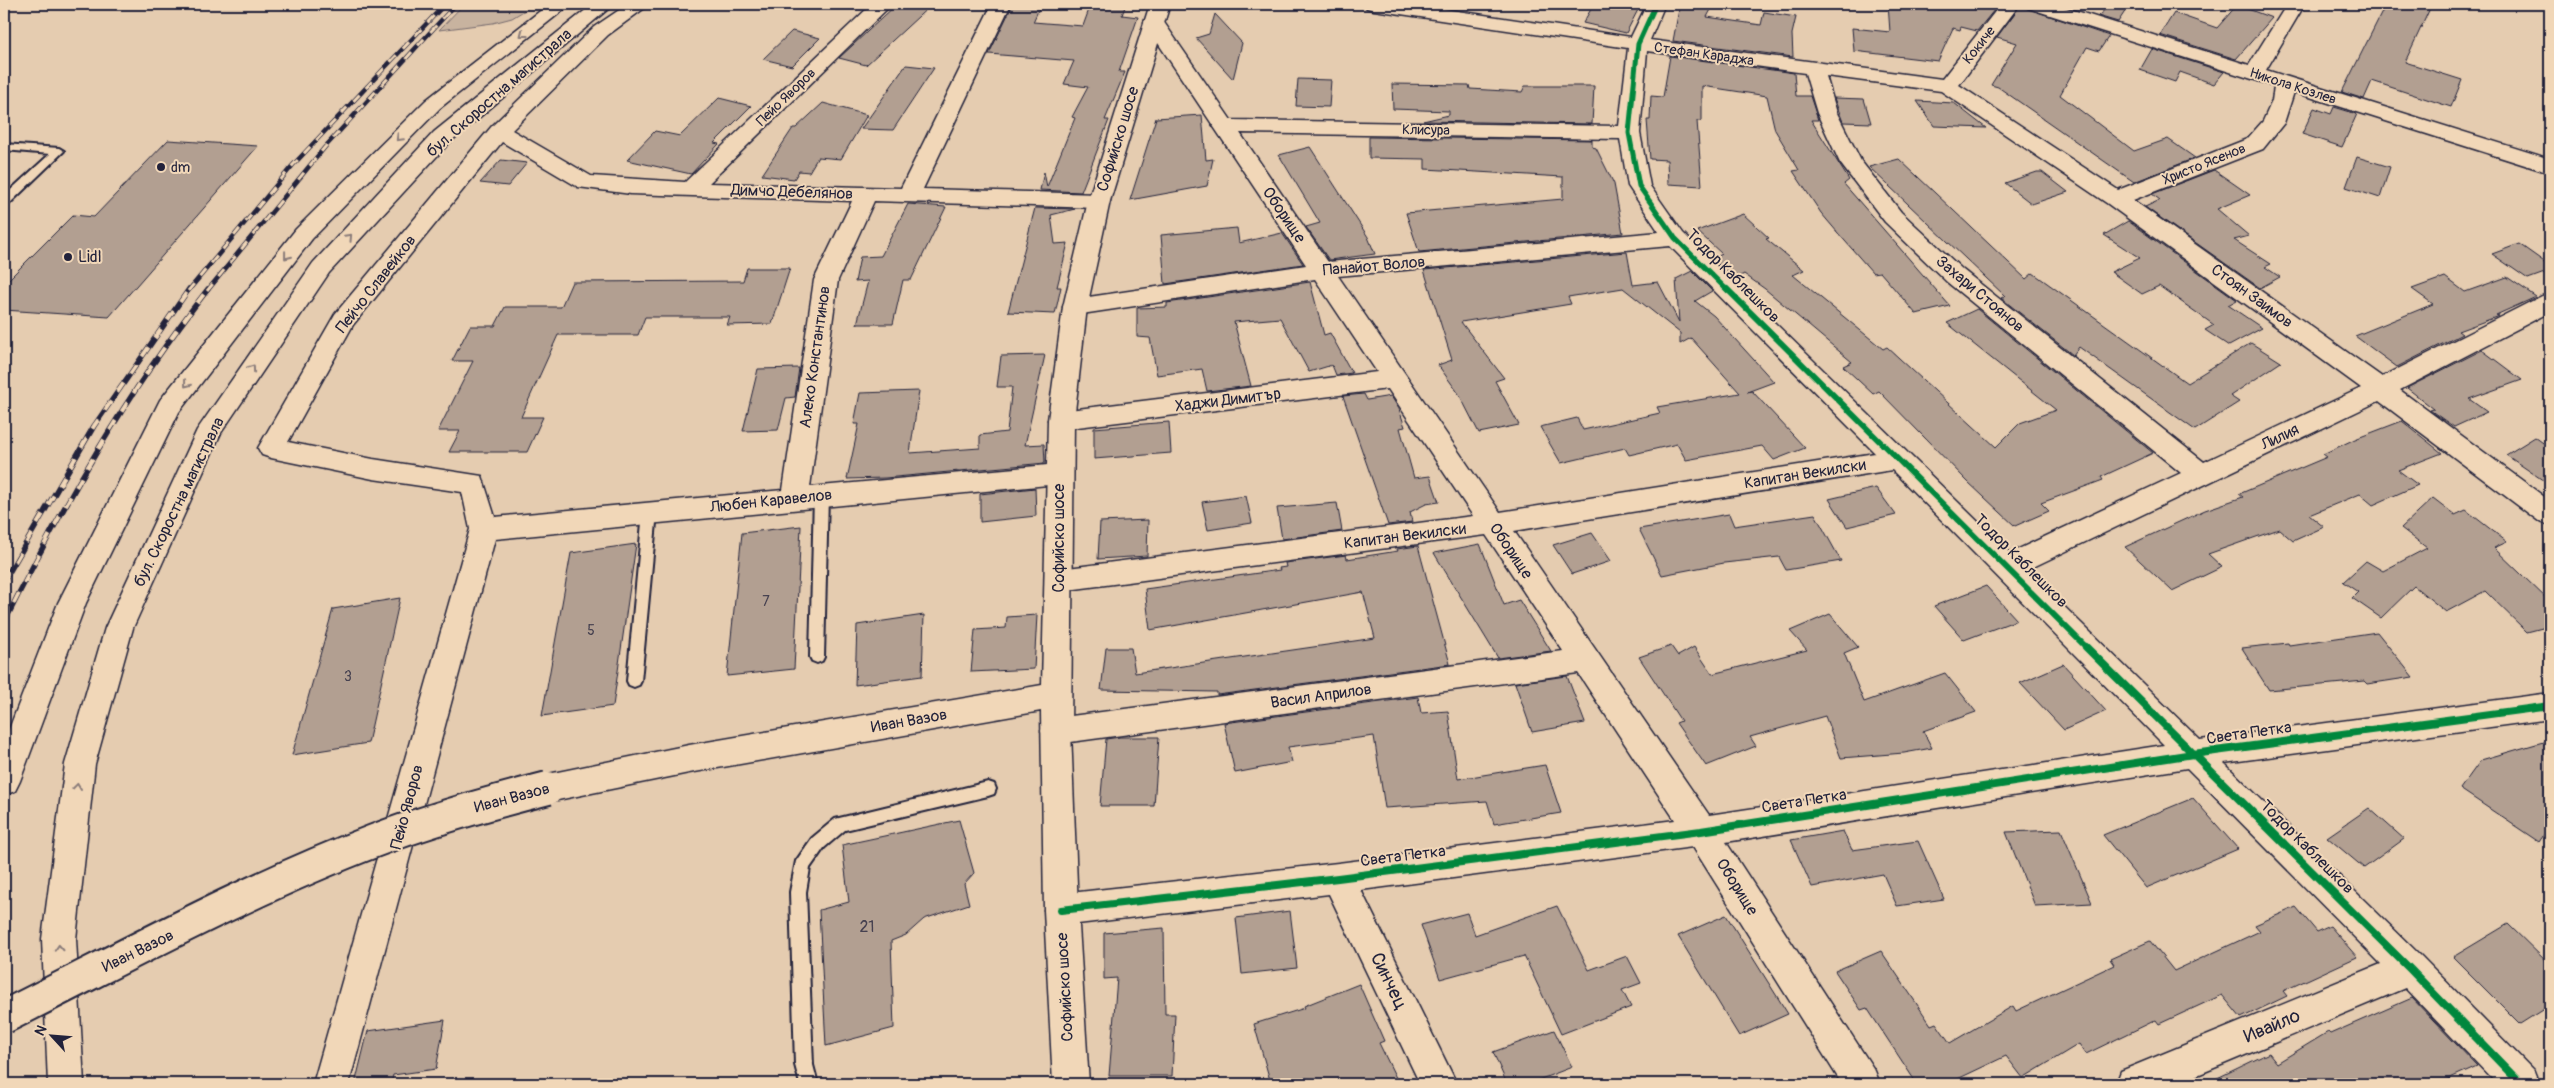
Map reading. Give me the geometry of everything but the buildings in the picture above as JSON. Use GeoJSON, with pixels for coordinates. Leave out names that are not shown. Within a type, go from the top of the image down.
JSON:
{"type":"FeatureCollection","features":[{"type":"Feature","properties":{"kind":"main road","name":"бул. Скоростна магистрала"},"geometry":{"type":"LineString","coordinates":[[4,781],[72,603],[170,407],[304,234],[433,104],[561,4]]}},
{"type":"Feature","properties":{"kind":"main road","name":"бул. Скоростна магистрала"},"geometry":{"type":"LineString","coordinates":[[66,1084],[58,939],[80,764],[119,628],[210,430],[321,268],[415,166],[442,137],[604,4]]}},
{"type":"Feature","properties":{"kind":"main road","name":"Пейчо Славейков"},"geometry":{"type":"LineString","coordinates":[[484,529],[474,483],[373,470],[271,448],[344,320],[499,131],[601,30],[640,4]]}},
{"type":"Feature","properties":{"kind":"main road","name":"Пейо Яворов"},"geometry":{"type":"LineString","coordinates":[[690,189],[883,4]]}},
{"type":"Feature","properties":{"kind":"main road"},"geometry":{"type":"LineString","coordinates":[[908,197],[1002,4]]}},
{"type":"Feature","properties":{"kind":"main road","name":"Стефан Караджа"},"geometry":{"type":"LineString","coordinates":[[1374,4],[1463,11],[1638,44],[1947,86]]}},
{"type":"Feature","properties":{"kind":"main road","name":"Тодор Каблешков"},"geometry":{"type":"LineString","coordinates":[[1656,4],[1638,44],[1628,133],[1639,186],[1674,238],[2008,567],[2193,754],[2410,968],[2521,1084]]}},
{"type":"Feature","properties":{"kind":"main road","name":"Кокиче"},"geometry":{"type":"LineString","coordinates":[[1947,86],[2011,4]]}},
{"type":"Feature","properties":{"kind":"main road","name":"Никола Козлев"},"geometry":{"type":"LineString","coordinates":[[2035,4],[2550,166]]}},
{"type":"Feature","properties":{"kind":"main road"},"geometry":{"type":"LineString","coordinates":[[2254,74],[2296,4]]}},
{"type":"Feature","properties":{"kind":"main road","name":"Оборище"},"geometry":{"type":"LineString","coordinates":[[1157,13],[1224,126],[1701,831],[1862,1084]]}},
{"type":"Feature","properties":{"kind":"main road","name":"Софийско шосе"},"geometry":{"type":"LineString","coordinates":[[1071,1084],[1061,910],[1056,731],[1060,580],[1058,474],[1061,420],[1075,307],[1099,201],[1157,13]]}},
{"type":"Feature","properties":{"kind":"main road","name":"Захари Стоянов"},"geometry":{"type":"LineString","coordinates":[[1814,69],[1827,113],[1851,163],[1893,217],[1955,276],[2202,475]]}},
{"type":"Feature","properties":{"kind":"main road","name":"Христо Ясенов"},"geometry":{"type":"LineString","coordinates":[[2116,198],[2255,144],[2274,123],[2282,101],[2285,84]]}},
{"type":"Feature","properties":{"kind":"main road","name":"Стоян Заимов"},"geometry":{"type":"LineString","coordinates":[[1947,86],[2116,198],[2381,389],[2550,515]]}},
{"type":"Feature","properties":{"kind":"main road","name":"Клисура"},"geometry":{"type":"LineString","coordinates":[[1224,126],[1628,133]]}},
{"type":"Feature","properties":{"kind":"main road","name":"Димчо Дебелянов"},"geometry":{"type":"LineString","coordinates":[[499,131],[586,182],[690,189],[908,197],[1099,201]]}},
{"type":"Feature","properties":{"kind":"main road","name":"Алеко Константинов"},"geometry":{"type":"LineString","coordinates":[[794,498],[826,280],[866,194]]}},
{"type":"Feature","properties":{"kind":"main road","name":"Панайот Волов"},"geometry":{"type":"LineString","coordinates":[[1075,307],[1322,270],[1674,238]]}},
{"type":"Feature","properties":{"kind":"main road","name":"Лилия"},"geometry":{"type":"LineString","coordinates":[[2008,567],[2381,389],[2550,302]]}},
{"type":"Feature","properties":{"kind":"main road","name":"Хаджи Димитър"},"geometry":{"type":"LineString","coordinates":[[1061,420],[1396,379]]}},
{"type":"Feature","properties":{"kind":"main road","name":"Капитан Векилски"},"geometry":{"type":"LineString","coordinates":[[1060,580],[1494,524],[1898,458]]}},
{"type":"Feature","properties":{"kind":"main road","name":"Любен Каравелов"},"geometry":{"type":"LineString","coordinates":[[484,529],[1058,474]]}},
{"type":"Feature","properties":{"kind":"main road","name":"Пейо Яворов"},"geometry":{"type":"LineString","coordinates":[[331,1084],[484,529]]}},
{"type":"Feature","properties":{"kind":"main road","name":"Васил Априлов"},"geometry":{"type":"LineString","coordinates":[[1056,731],[1586,660]]}},
{"type":"Feature","properties":{"kind":"main road","name":"Иван Вазов"},"geometry":{"type":"LineString","coordinates":[[4,1017],[268,886],[350,850],[425,822],[548,788],[689,759],[1057,695]]}},
{"type":"Feature","properties":{"kind":"main road","name":"Света Петка"},"geometry":{"type":"LineString","coordinates":[[1061,910],[1338,878],[1701,831],[2193,754],[2550,706]]}},
{"type":"Feature","properties":{"kind":"main road","name":"Синчец"},"geometry":{"type":"LineString","coordinates":[[1338,878],[1440,1084]]}},
{"type":"Feature","properties":{"kind":"main road","name":"Ивайло"},"geometry":{"type":"LineString","coordinates":[[2134,1084],[2410,968]]}},
{"type":"Feature","properties":{"kind":"lane"},"geometry":{"type":"LineString","coordinates":[[4,147],[59,151],[4,202]]}},
{"type":"Feature","properties":{"kind":"lane"},"geometry":{"type":"LineString","coordinates":[[817,656],[822,496]]}},
{"type":"Feature","properties":{"kind":"lane"},"geometry":{"type":"LineString","coordinates":[[634,681],[650,512]]}},
{"type":"Feature","properties":{"kind":"lane"},"geometry":{"type":"LineString","coordinates":[[809,1084],[804,1065],[798,901],[802,866],[818,844],[841,824],[988,788]]}},
{"type":"Feature","properties":{"kind":"shaded area"},"geometry":{"type":"Polygon","coordinates":[[[464,4],[535,4],[512,18],[493,23],[439,30],[464,4]]]}},
{"type":"Feature","properties":{"kind":"railway"},"geometry":{"type":"LineString","coordinates":[[188,291],[293,165],[445,4]]}},
{"type":"Feature","properties":{"kind":"railway"},"geometry":{"type":"LineString","coordinates":[[207,291],[325,147],[456,4]]}},
{"type":"Feature","properties":{"kind":"railway"},"geometry":{"type":"LineString","coordinates":[[4,581],[94,426],[189,289]]}},
{"type":"Feature","properties":{"kind":"railway"},"geometry":{"type":"LineString","coordinates":[[4,623],[49,536],[97,451],[150,368],[208,289]]}},
{"type":"Feature","properties":{"kind":"cycle path"},"geometry":{"type":"LineString","coordinates":[[1656,4],[1638,44],[1629,133],[1639,186],[1675,238],[2410,969],[2521,1084]]}},
{"type":"Feature","properties":{"kind":"cycle path"},"geometry":{"type":"LineString","coordinates":[[1061,910],[1338,878],[1701,831],[2193,754],[2550,706]]}},
{"type":"Feature","properties":{"kind":"place","name":"dm"},"geometry":{"type":"Point","coordinates":[161,167]}},
{"type":"Feature","properties":{"kind":"place","name":"Lidl"},"geometry":{"type":"Point","coordinates":[68,257]}}]}
